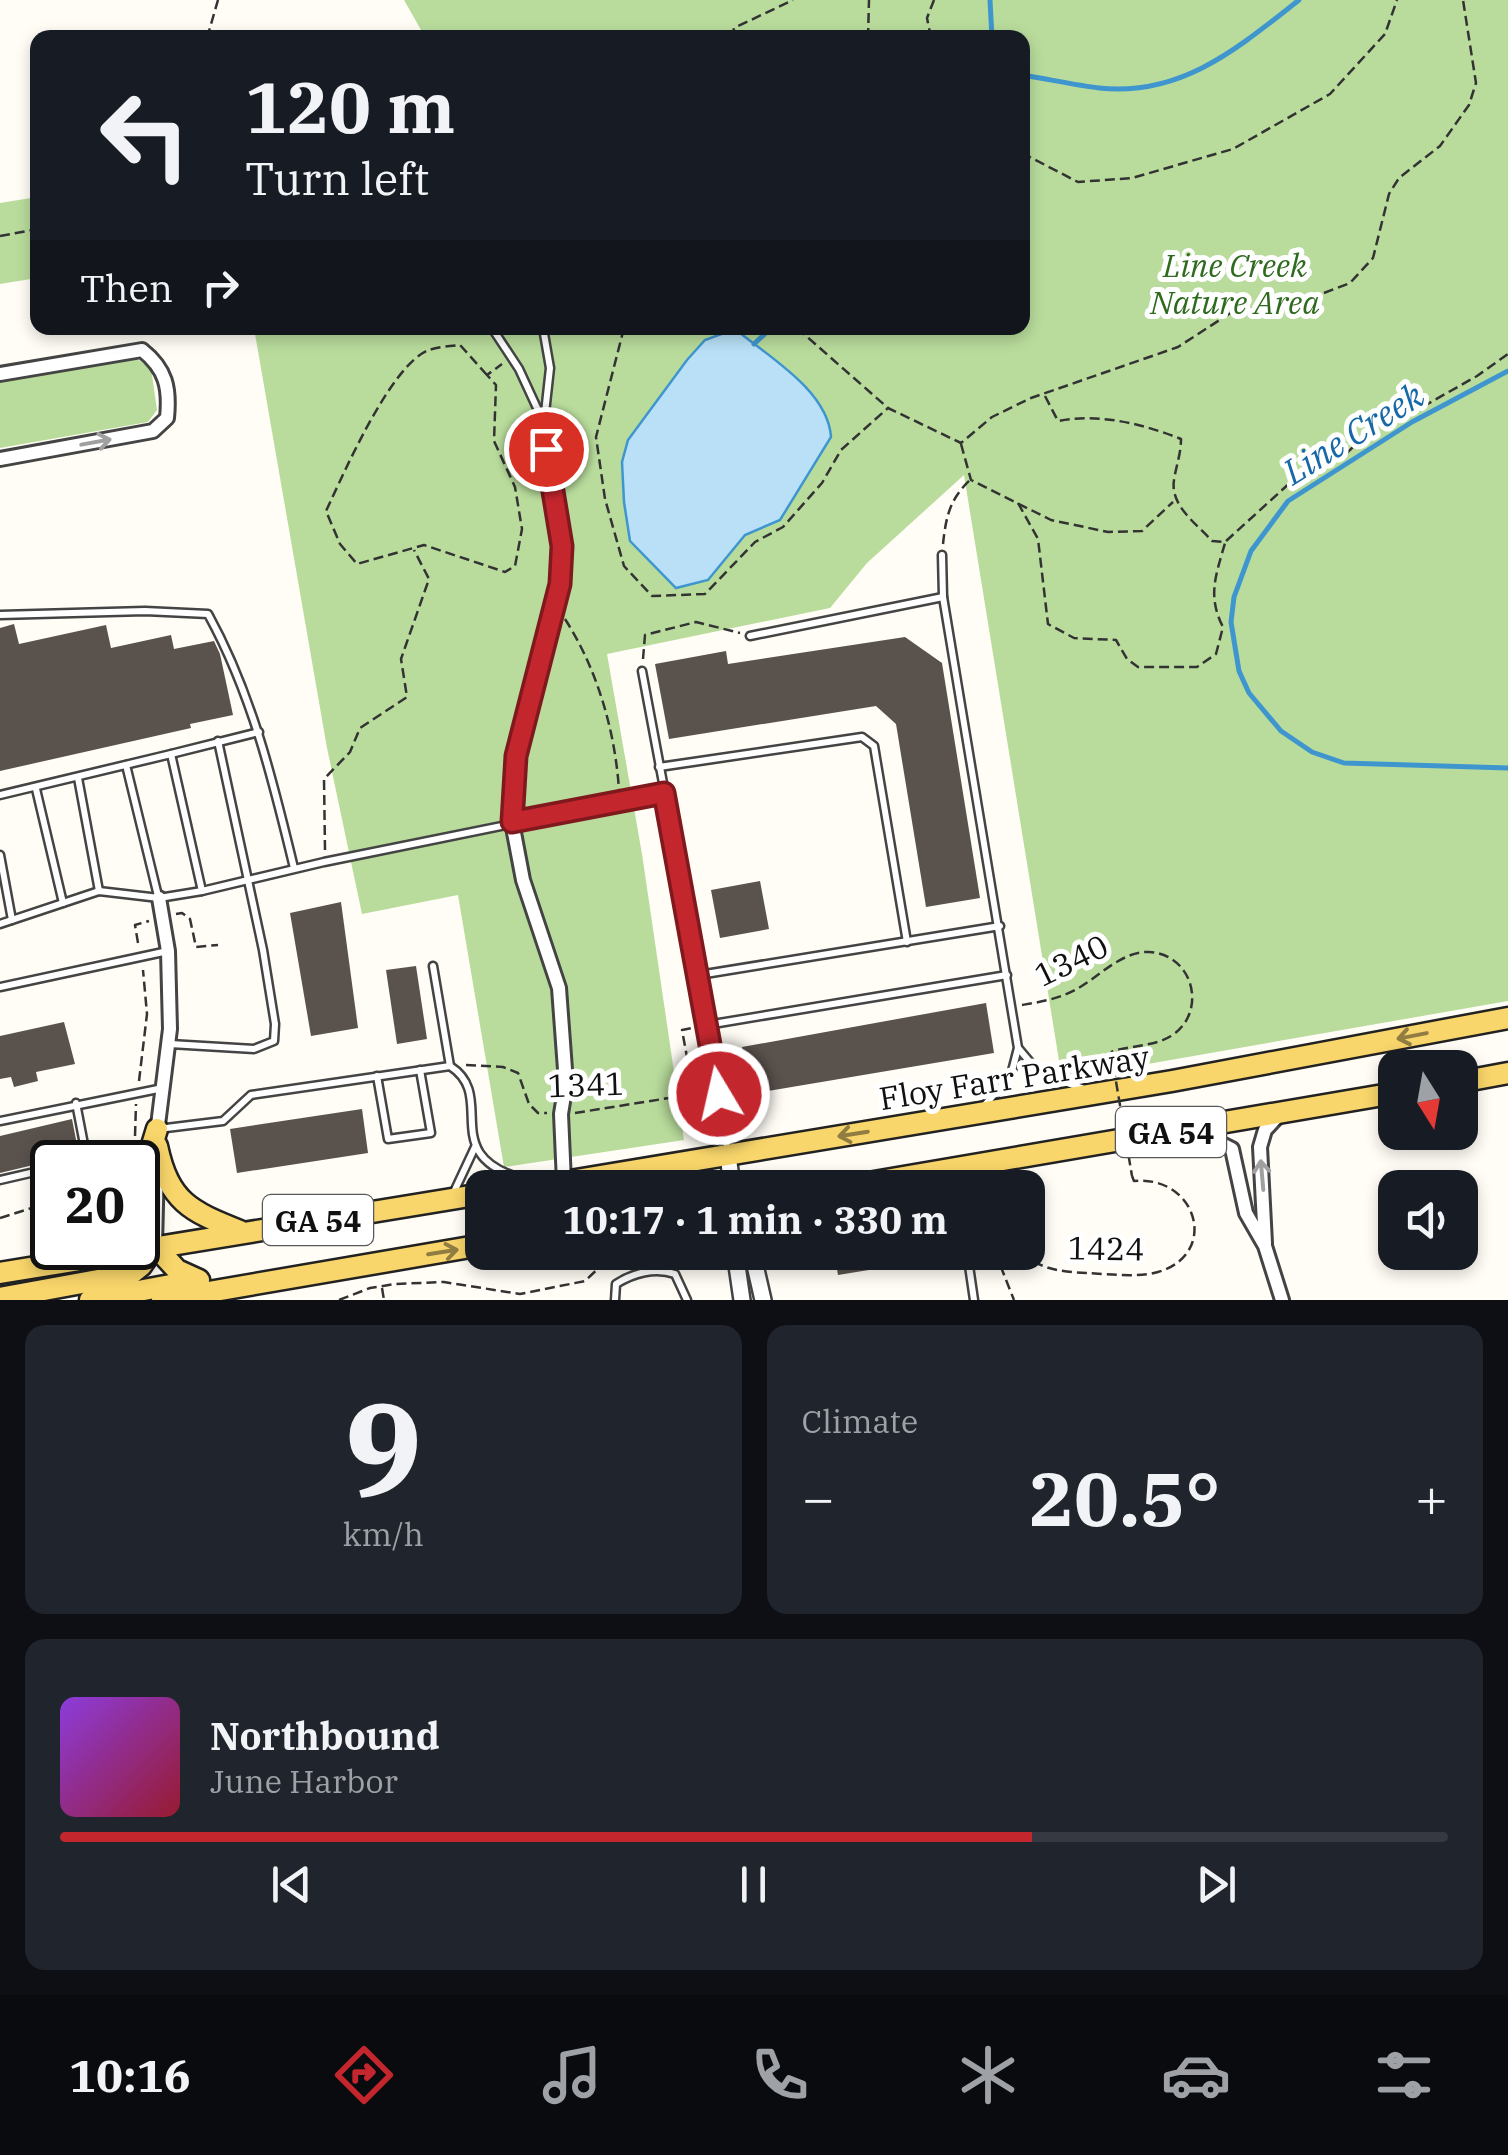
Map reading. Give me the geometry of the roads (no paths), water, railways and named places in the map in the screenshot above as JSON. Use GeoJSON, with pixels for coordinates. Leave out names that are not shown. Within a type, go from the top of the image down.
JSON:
{"type":"FeatureCollection","features":[{"type":"Feature","properties":{"kind":"main road","name":"Floy Farr Parkway"},"geometry":{"type":"LineString","coordinates":[[635,1170],[1108,1092],[1508,1018]]}},
{"type":"Feature","properties":{"kind":"main road"},"geometry":{"type":"LineString","coordinates":[[1478,1079],[1508,1074]]}},
{"type":"Feature","properties":{"kind":"main road","name":"GA 54"},"geometry":{"type":"LineString","coordinates":[[993,1170],[1378,1096]]}},
{"type":"Feature","properties":{"kind":"main road"},"geometry":{"type":"LineString","coordinates":[[157,1137],[161,1165],[183,1204],[199,1216],[242,1232]]}},
{"type":"Feature","properties":{"kind":"main road","name":"GA 54"},"geometry":{"type":"LineString","coordinates":[[160,1245],[465,1196]]}},
{"type":"Feature","properties":{"kind":"main road","name":"GA 54"},"geometry":{"type":"LineString","coordinates":[[162,1300],[358,1259],[403,1258],[465,1248]]}},
{"type":"Feature","properties":{"kind":"main road"},"geometry":{"type":"LineString","coordinates":[[160,1252],[193,1292]]}},
{"type":"Feature","properties":{"kind":"main road","name":"GA 54"},"geometry":{"type":"LineString","coordinates":[[3,1270],[30,1265]]}},
{"type":"Feature","properties":{"kind":"main road"},"geometry":{"type":"LineString","coordinates":[[0,1298],[136,1270]]}},
{"type":"Feature","properties":{"kind":"main road","name":"GA 54"},"geometry":{"type":"LineString","coordinates":[[90,1300],[193,1292]]}},
{"type":"Feature","properties":{"kind":"street"},"geometry":{"type":"LineString","coordinates":[[0,374],[142,350],[166,376],[169,401],[167,418],[153,431],[0,460]]}},
{"type":"Feature","properties":{"kind":"street"},"geometry":{"type":"LineString","coordinates":[[512,822],[522,880],[559,988],[566,1083],[550,1170]]}},
{"type":"Feature","properties":{"kind":"street"},"geometry":{"type":"LineString","coordinates":[[157,1140],[170,1044],[168,951],[159,898]]}},
{"type":"Feature","properties":{"kind":"street"},"geometry":{"type":"LineString","coordinates":[[1264,1246],[1266,1209],[1260,1147],[1265,1130],[1282,1112]]}},
{"type":"Feature","properties":{"kind":"street"},"geometry":{"type":"LineString","coordinates":[[1191,1129],[1232,1149],[1246,1213],[1264,1246],[1282,1300]]}},
{"type":"Feature","properties":{"kind":"street"},"geometry":{"type":"LineString","coordinates":[[728,1154],[730,1170]]}},
{"type":"Feature","properties":{"kind":"street"},"geometry":{"type":"LineString","coordinates":[[738,1270],[742,1300]]}},
{"type":"Feature","properties":{"kind":"street"},"geometry":{"type":"LineString","coordinates":[[756,1270],[763,1300]]}},
{"type":"Feature","properties":{"kind":"lane"},"geometry":{"type":"LineString","coordinates":[[497,335],[544,422]]}},
{"type":"Feature","properties":{"kind":"lane"},"geometry":{"type":"LineString","coordinates":[[512,822],[516,756],[555,604],[562,546],[548,476],[544,422],[550,368],[544,335]]}},
{"type":"Feature","properties":{"kind":"lane"},"geometry":{"type":"LineString","coordinates":[[942,555],[943,597],[1018,1048],[1012,1075],[977,1112]]}},
{"type":"Feature","properties":{"kind":"lane"},"geometry":{"type":"LineString","coordinates":[[750,636],[943,597]]}},
{"type":"Feature","properties":{"kind":"lane"},"geometry":{"type":"LineString","coordinates":[[0,615],[145,611],[208,614],[224,642],[259,732],[294,868]]}},
{"type":"Feature","properties":{"kind":"lane"},"geometry":{"type":"LineString","coordinates":[[642,670],[728,1154]]}},
{"type":"Feature","properties":{"kind":"lane"},"geometry":{"type":"LineString","coordinates":[[0,795],[259,732]]}},
{"type":"Feature","properties":{"kind":"lane"},"geometry":{"type":"LineString","coordinates":[[659,767],[862,737],[874,746],[907,942]]}},
{"type":"Feature","properties":{"kind":"lane"},"geometry":{"type":"LineString","coordinates":[[170,1044],[254,1049],[274,1042],[275,1024],[250,882],[218,741]]}},
{"type":"Feature","properties":{"kind":"lane"},"geometry":{"type":"LineString","coordinates":[[171,754],[202,890]]}},
{"type":"Feature","properties":{"kind":"lane"},"geometry":{"type":"LineString","coordinates":[[126,764],[159,898]]}},
{"type":"Feature","properties":{"kind":"lane"},"geometry":{"type":"LineString","coordinates":[[78,778],[100,891]]}},
{"type":"Feature","properties":{"kind":"lane"},"geometry":{"type":"LineString","coordinates":[[36,789],[63,903]]}},
{"type":"Feature","properties":{"kind":"lane"},"geometry":{"type":"LineString","coordinates":[[0,924],[100,891],[159,898],[664,793]]}},
{"type":"Feature","properties":{"kind":"lane"},"geometry":{"type":"LineString","coordinates":[[0,856],[12,920]]}},
{"type":"Feature","properties":{"kind":"lane"},"geometry":{"type":"LineString","coordinates":[[699,975],[1000,926]]}},
{"type":"Feature","properties":{"kind":"lane"},"geometry":{"type":"LineString","coordinates":[[0,987],[168,951]]}},
{"type":"Feature","properties":{"kind":"lane"},"geometry":{"type":"LineString","coordinates":[[432,966],[450,1066]]}},
{"type":"Feature","properties":{"kind":"lane"},"geometry":{"type":"LineString","coordinates":[[708,1025],[1007,975]]}},
{"type":"Feature","properties":{"kind":"lane"},"geometry":{"type":"LineString","coordinates":[[1018,1048],[1040,1074],[1074,1087],[1108,1092]]}},
{"type":"Feature","properties":{"kind":"lane"},"geometry":{"type":"LineString","coordinates":[[157,1137],[224,1122],[251,1095],[450,1066],[460,1072],[467,1084],[476,1146],[483,1159],[497,1170]]}},
{"type":"Feature","properties":{"kind":"lane"},"geometry":{"type":"LineString","coordinates":[[377,1076],[388,1139],[431,1133],[420,1070]]}},
{"type":"Feature","properties":{"kind":"lane"},"geometry":{"type":"LineString","coordinates":[[0,1121],[164,1088]]}},
{"type":"Feature","properties":{"kind":"lane"},"geometry":{"type":"LineString","coordinates":[[76,1103],[83,1140]]}},
{"type":"Feature","properties":{"kind":"lane"},"geometry":{"type":"LineString","coordinates":[[450,1198],[464,1177],[476,1146]]}},
{"type":"Feature","properties":{"kind":"lane"},"geometry":{"type":"LineString","coordinates":[[0,1180],[30,1173]]}},
{"type":"Feature","properties":{"kind":"lane"},"geometry":{"type":"LineString","coordinates":[[615,1300],[616,1284],[630,1274],[664,1270],[675,1274],[687,1300]]}},
{"type":"Feature","properties":{"kind":"lane"},"geometry":{"type":"LineString","coordinates":[[970,1270],[974,1300]]}},
{"type":"Feature","properties":{"kind":"water"},"geometry":{"type":"Polygon","coordinates":[[[719,335],[743,335],[780,363],[820,405],[831,437],[780,520],[745,535],[708,580],[676,588],[630,541],[622,462],[628,440],[705,340],[719,335]]]}},
{"type":"Feature","properties":{"kind":"waterway","name":"Line Creek"},"geometry":{"type":"LineString","coordinates":[[990,0],[992,30]]}},
{"type":"Feature","properties":{"kind":"waterway","name":"Line Creek"},"geometry":{"type":"LineString","coordinates":[[1030,76],[1099,88],[1157,85],[1208,65],[1299,0]]}},
{"type":"Feature","properties":{"kind":"waterway"},"geometry":{"type":"LineString","coordinates":[[754,344],[764,335]]}},
{"type":"Feature","properties":{"kind":"waterway","name":"Line Creek"},"geometry":{"type":"LineString","coordinates":[[1508,371],[1412,422],[1288,501],[1251,551],[1234,597],[1231,622],[1239,671],[1249,693],[1281,731],[1312,752],[1344,763],[1508,768]]}},
{"type":"Feature","properties":{"kind":"park label","name":"Line Creek Nature Area"},"geometry":{"type":"Point","coordinates":[1235,284]}}]}
